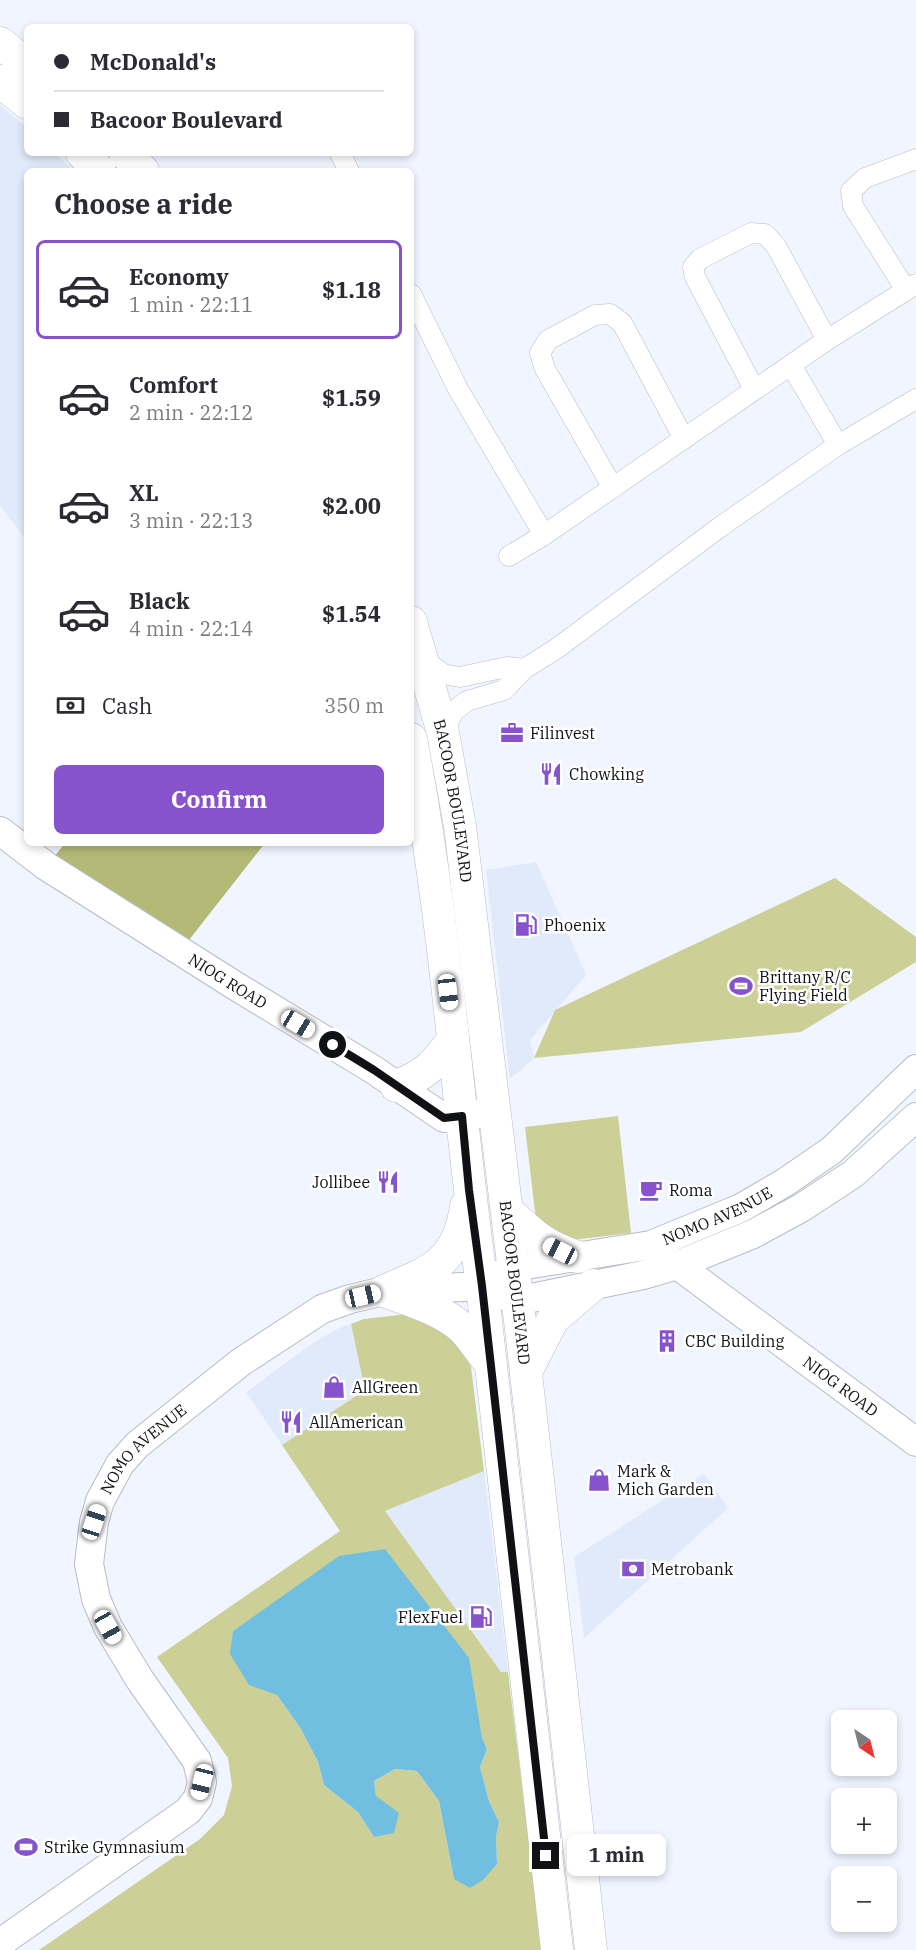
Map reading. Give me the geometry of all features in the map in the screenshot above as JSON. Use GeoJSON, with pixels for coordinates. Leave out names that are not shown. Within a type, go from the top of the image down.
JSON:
{"type":"FeatureCollection","features":[{"type":"Feature","properties":{"kind":"main road"},"geometry":{"type":"LineString","coordinates":[[0,43],[24,62]]}},
{"type":"Feature","properties":{"kind":"main road"},"geometry":{"type":"LineString","coordinates":[[0,81],[24,101]]}},
{"type":"Feature","properties":{"kind":"main road"},"geometry":{"type":"LineString","coordinates":[[85,156],[97,168]]}},
{"type":"Feature","properties":{"kind":"main road"},"geometry":{"type":"LineString","coordinates":[[128,156],[139,168]]}},
{"type":"Feature","properties":{"kind":"main road","name":"BACOOR BOULEVARD"},"geometry":{"type":"LineString","coordinates":[[414,631],[443,733],[460,826],[526,1372],[591,1950]]}},
{"type":"Feature","properties":{"kind":"main road","name":"BACOOR BOULEVARD"},"geometry":{"type":"LineString","coordinates":[[414,754],[425,810],[453,1040],[557,1950]]}},
{"type":"Feature","properties":{"kind":"main road"},"geometry":{"type":"LineString","coordinates":[[396,1086],[418,1078],[453,1040]]}},
{"type":"Feature","properties":{"kind":"main road"},"geometry":{"type":"LineString","coordinates":[[384,1291],[427,1273],[455,1245],[463,1228],[469,1190]]}},
{"type":"Feature","properties":{"kind":"main road"},"geometry":{"type":"LineString","coordinates":[[507,1210],[540,1241],[578,1257]]}},
{"type":"Feature","properties":{"kind":"main road"},"geometry":{"type":"LineString","coordinates":[[526,1372],[553,1319],[593,1285]]}},
{"type":"Feature","properties":{"kind":"main road"},"geometry":{"type":"LineString","coordinates":[[384,1291],[451,1320],[463,1329],[489,1362]]}},
{"type":"Feature","properties":{"kind":"street"},"geometry":{"type":"LineString","coordinates":[[509,556],[614,488],[827,340],[911,287],[854,207],[851,191],[865,178],[916,159]]}},
{"type":"Feature","properties":{"kind":"street"},"geometry":{"type":"LineString","coordinates":[[754,389],[695,277],[693,267],[700,259],[751,233],[765,234],[776,246],[827,340]]}},
{"type":"Feature","properties":{"kind":"street"},"geometry":{"type":"LineString","coordinates":[[414,300],[459,389],[544,535]]}},
{"type":"Feature","properties":{"kind":"street"},"geometry":{"type":"LineString","coordinates":[[614,488],[545,369],[540,353],[548,340],[595,315],[610,314],[622,323],[684,439]]}},
{"type":"Feature","properties":{"kind":"street"},"geometry":{"type":"LineString","coordinates":[[791,365],[838,445]]}},
{"type":"Feature","properties":{"kind":"street"},"geometry":{"type":"LineString","coordinates":[[443,733],[454,711],[467,701],[504,690],[524,669],[556,649],[711,534],[838,445],[916,399]]}},
{"type":"Feature","properties":{"kind":"street"},"geometry":{"type":"LineString","coordinates":[[423,659],[444,674],[460,677],[507,667],[524,669]]}},
{"type":"Feature","properties":{"kind":"street","name":"NIOG ROAD"},"geometry":{"type":"LineString","coordinates":[[0,831],[46,866],[374,1070],[444,1118],[495,1112]]}},
{"type":"Feature","properties":{"kind":"street","name":"NOMO AVENUE"},"geometry":{"type":"LineString","coordinates":[[482,1286],[513,1266],[651,1245],[741,1208],[784,1183],[832,1150],[916,1069]]}},
{"type":"Feature","properties":{"kind":"street","name":"NOMO AVENUE"},"geometry":{"type":"LineString","coordinates":[[0,1943],[188,1810],[198,1798],[202,1782],[197,1761],[124,1656],[96,1599],[89,1564],[94,1522],[109,1482],[136,1445],[241,1362],[322,1309],[384,1291],[482,1286],[517,1301],[643,1275],[677,1265],[753,1234],[801,1208],[853,1174],[916,1117]]}},
{"type":"Feature","properties":{"kind":"street","name":"NIOG ROAD"},"geometry":{"type":"LineString","coordinates":[[651,1245],[916,1442]]}},
{"type":"Feature","properties":{"kind":"shaded area"},"geometry":{"type":"Polygon","coordinates":[[[0,105],[24,125],[24,156],[58,156],[72,168],[24,168],[24,537],[0,505],[0,105]]]}},
{"type":"Feature","properties":{"kind":"shaded area"},"geometry":{"type":"Polygon","coordinates":[[[536,862],[586,975],[530,1040],[534,1058],[510,1079],[486,870],[536,862]]]}},
{"type":"Feature","properties":{"kind":"shaded area"},"geometry":{"type":"Polygon","coordinates":[[[351,1324],[365,1390],[282,1445],[246,1392],[313,1343],[351,1324]]]}},
{"type":"Feature","properties":{"kind":"shaded area"},"geometry":{"type":"Polygon","coordinates":[[[484,1471],[508,1672],[501,1672],[385,1511],[484,1471]]]}},
{"type":"Feature","properties":{"kind":"shaded area"},"geometry":{"type":"Polygon","coordinates":[[[704,1474],[728,1508],[584,1638],[574,1557],[704,1474]]]}},
{"type":"Feature","properties":{"kind":"green space"},"geometry":{"type":"Polygon","coordinates":[[[63,846],[263,846],[185,945],[50,862],[63,846]]]}},
{"type":"Feature","properties":{"kind":"green space","name":"Brittany R/C Flying Field"},"geometry":{"type":"Polygon","coordinates":[[[835,878],[916,937],[916,962],[801,1032],[534,1058],[555,1010],[835,878]]]}},
{"type":"Feature","properties":{"kind":"green space"},"geometry":{"type":"Polygon","coordinates":[[[618,1116],[631,1233],[564,1241],[536,1220],[525,1127],[618,1116]]]}},
{"type":"Feature","properties":{"kind":"green space"},"geometry":{"type":"Polygon","coordinates":[[[408,1314],[468,1343],[484,1471],[385,1511],[501,1672],[508,1672],[542,1950],[39,1950],[200,1839],[224,1815],[232,1786],[228,1758],[157,1657],[340,1531],[282,1445],[365,1390],[351,1324],[364,1319],[408,1314]],[[277,1695],[301,1729],[318,1762],[324,1785],[358,1812],[374,1837],[376,1796],[374,1781],[395,1769],[417,1771],[439,1801],[454,1879],[497,1865],[496,1837],[499,1822],[489,1801],[480,1767],[487,1749],[482,1738],[277,1695]]]}},
{"type":"Feature","properties":{"kind":"water"},"geometry":{"type":"Polygon","coordinates":[[[385,1549],[469,1658],[482,1738],[487,1749],[480,1767],[489,1801],[499,1822],[496,1837],[497,1864],[483,1880],[470,1888],[454,1879],[439,1801],[417,1771],[395,1769],[374,1781],[376,1796],[399,1813],[394,1833],[374,1837],[358,1812],[324,1785],[318,1762],[301,1729],[277,1695],[249,1685],[230,1654],[233,1631],[339,1556],[385,1549]]]}},
{"type":"Feature","properties":{"kind":"place","name":"Filinvest"},"geometry":{"type":"Point","coordinates":[512,733]}},
{"type":"Feature","properties":{"kind":"place","name":"Chowking"},"geometry":{"type":"Point","coordinates":[551,774]}},
{"type":"Feature","properties":{"kind":"place","name":"Phoenix"},"geometry":{"type":"Point","coordinates":[526,925]}},
{"type":"Feature","properties":{"kind":"place","name":"Brittany R/C Flying Field"},"geometry":{"type":"Point","coordinates":[741,986]}},
{"type":"Feature","properties":{"kind":"place","name":"Jollibee"},"geometry":{"type":"Point","coordinates":[388,1182]}},
{"type":"Feature","properties":{"kind":"place","name":"Roma"},"geometry":{"type":"Point","coordinates":[651,1190]}},
{"type":"Feature","properties":{"kind":"place","name":"CBC Building"},"geometry":{"type":"Point","coordinates":[667,1341]}},
{"type":"Feature","properties":{"kind":"place","name":"AllGreen"},"geometry":{"type":"Point","coordinates":[334,1387]}},
{"type":"Feature","properties":{"kind":"place","name":"AllAmerican"},"geometry":{"type":"Point","coordinates":[291,1422]}},
{"type":"Feature","properties":{"kind":"place","name":"Mark & Mich Garden"},"geometry":{"type":"Point","coordinates":[599,1480]}},
{"type":"Feature","properties":{"kind":"place","name":"Metrobank"},"geometry":{"type":"Point","coordinates":[633,1569]}},
{"type":"Feature","properties":{"kind":"place","name":"FlexFuel"},"geometry":{"type":"Point","coordinates":[481,1617]}},
{"type":"Feature","properties":{"kind":"place","name":"Strike Gymnasium"},"geometry":{"type":"Point","coordinates":[26,1847]}},
{"type":"Feature","properties":{"kind":"route"},"geometry":{"type":"LineString","coordinates":[[333,1045],[444,1118],[462,1116],[546,1856]]}}]}
